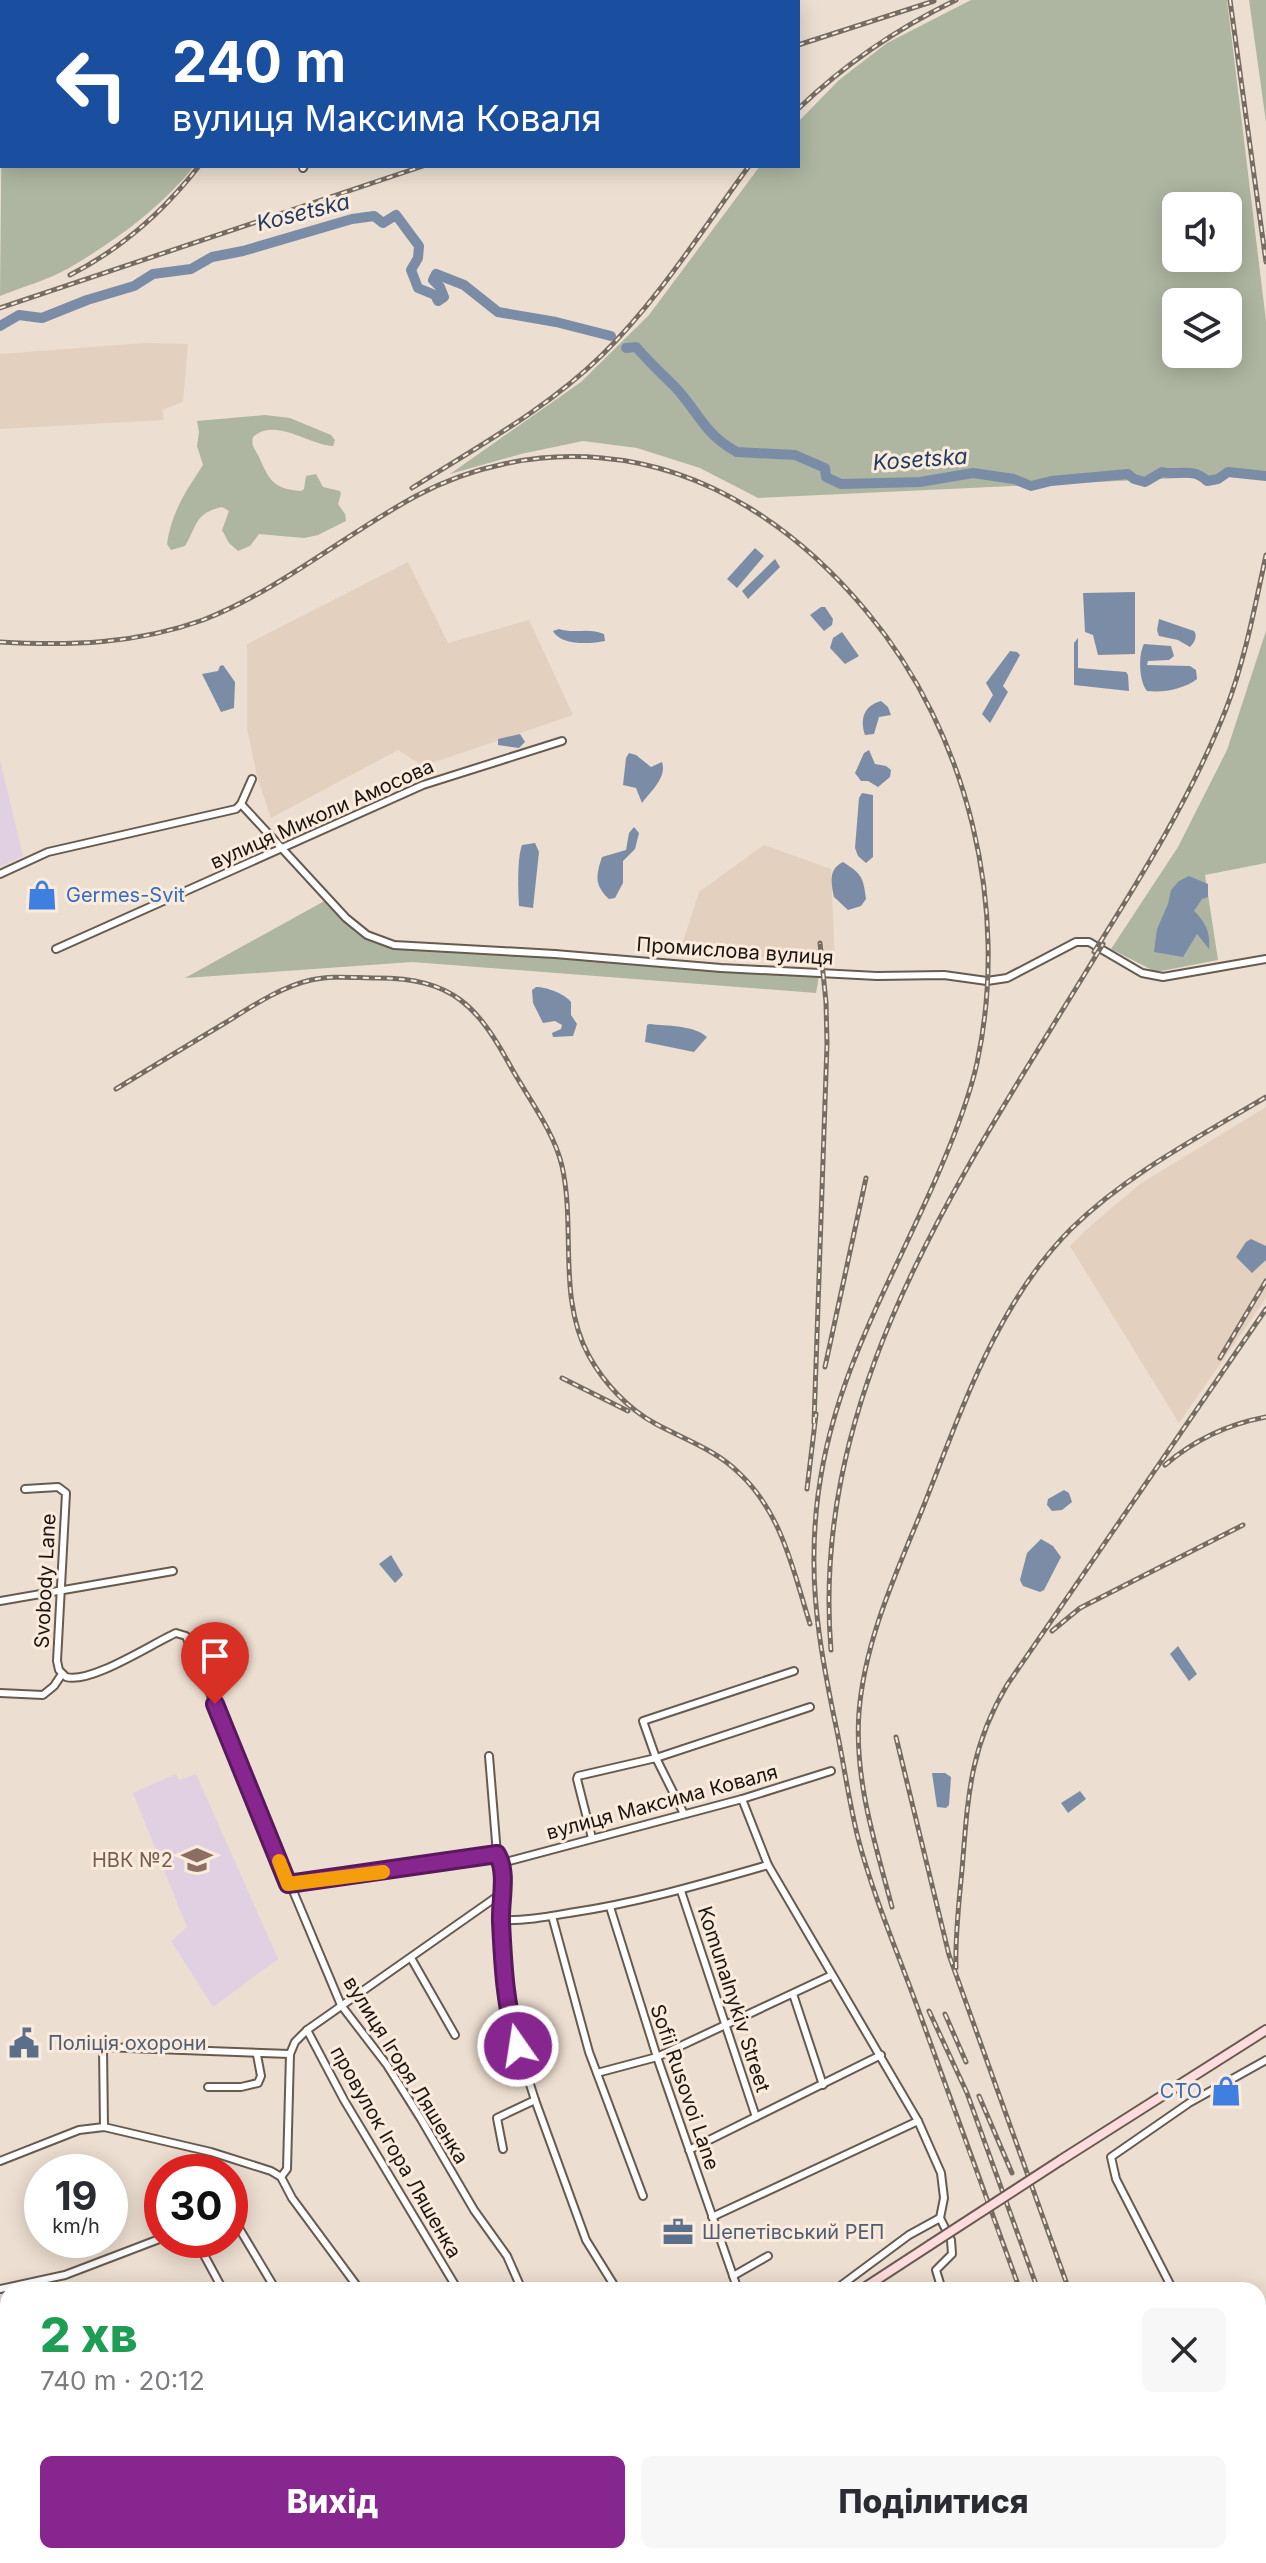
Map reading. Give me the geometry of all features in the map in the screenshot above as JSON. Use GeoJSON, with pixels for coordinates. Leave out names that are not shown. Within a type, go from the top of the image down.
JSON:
{"type":"FeatureCollection","features":[{"type":"Feature","properties":{"kind":"main road"},"geometry":{"type":"LineString","coordinates":[[873,2282],[1266,2030]]}},
{"type":"Feature","properties":{"kind":"street","name":"вулиця Миколи Амосова"},"geometry":{"type":"LineString","coordinates":[[56,949],[423,785],[562,741]]}},
{"type":"Feature","properties":{"kind":"street"},"geometry":{"type":"LineString","coordinates":[[0,874],[48,852],[236,809],[252,779]]}},
{"type":"Feature","properties":{"kind":"street","name":"Промислова вулиця"},"geometry":{"type":"LineString","coordinates":[[241,804],[346,918],[367,935],[394,945],[721,968],[877,976],[944,975],[987,981],[1007,978],[1076,942],[1089,942],[1142,973],[1163,977],[1266,959]]}},
{"type":"Feature","properties":{"kind":"street","name":"Svobody Lane"},"geometry":{"type":"LineString","coordinates":[[25,1489],[58,1487],[66,1493],[57,1661],[62,1674],[71,1679],[81,1678],[176,1633],[186,1636]]}},
{"type":"Feature","properties":{"kind":"street"},"geometry":{"type":"LineString","coordinates":[[0,1601],[173,1571]]}},
{"type":"Feature","properties":{"kind":"street","name":"вулиця Ігоря Ляшенка"},"geometry":{"type":"LineString","coordinates":[[186,1636],[341,2005],[387,2065],[474,2210],[507,2256],[518,2282]]}},
{"type":"Feature","properties":{"kind":"street"},"geometry":{"type":"LineString","coordinates":[[684,1814],[656,1758],[643,1721],[794,1671]]}},
{"type":"Feature","properties":{"kind":"street"},"geometry":{"type":"LineString","coordinates":[[0,1693],[43,1695],[62,1674]]}},
{"type":"Feature","properties":{"kind":"street"},"geometry":{"type":"LineString","coordinates":[[592,1838],[578,1776],[656,1758],[810,1707]]}},
{"type":"Feature","properties":{"kind":"street"},"geometry":{"type":"LineString","coordinates":[[489,1756],[497,1854],[502,1863],[501,1920],[511,2025],[586,2240],[612,2282]]}},
{"type":"Feature","properties":{"kind":"street","name":"вулиця Максима Коваля"},"geometry":{"type":"LineString","coordinates":[[502,1863],[742,1799],[831,1771]]}},
{"type":"Feature","properties":{"kind":"street"},"geometry":{"type":"LineString","coordinates":[[742,1799],[768,1865],[881,2055],[918,2121],[941,2173],[944,2198],[940,2218],[951,2240],[952,2254],[936,2270],[940,2282]]}},
{"type":"Feature","properties":{"kind":"street"},"geometry":{"type":"LineString","coordinates":[[288,1884],[497,1854]]}},
{"type":"Feature","properties":{"kind":"street"},"geometry":{"type":"LineString","coordinates":[[501,1920],[520,1921],[610,1907],[681,1891],[768,1865]]}},
{"type":"Feature","properties":{"kind":"street","name":"Komunalnykiv Street"},"geometry":{"type":"LineString","coordinates":[[681,1891],[756,2117]]}},
{"type":"Feature","properties":{"kind":"street"},"geometry":{"type":"LineString","coordinates":[[281,2177],[287,2169],[290,2054],[295,2042],[341,2005],[502,1893]]}},
{"type":"Feature","properties":{"kind":"street","name":"Sofii Rusovoi Lane"},"geometry":{"type":"LineString","coordinates":[[610,1907],[657,2057],[735,2282]]}},
{"type":"Feature","properties":{"kind":"street"},"geometry":{"type":"LineString","coordinates":[[552,1916],[597,2073],[643,2196]]}},
{"type":"Feature","properties":{"kind":"street"},"geometry":{"type":"LineString","coordinates":[[411,1958],[455,2035]]}},
{"type":"Feature","properties":{"kind":"street"},"geometry":{"type":"LineString","coordinates":[[597,2073],[657,2057],[832,1975]]}},
{"type":"Feature","properties":{"kind":"street"},"geometry":{"type":"LineString","coordinates":[[793,1994],[823,2085]]}},
{"type":"Feature","properties":{"kind":"street","name":"провулок Ігора Ляшенка"},"geometry":{"type":"LineString","coordinates":[[307,2030],[344,2100],[453,2282]]}},
{"type":"Feature","properties":{"kind":"street"},"geometry":{"type":"LineString","coordinates":[[104,2127],[103,2047],[290,2054]]}},
{"type":"Feature","properties":{"kind":"street"},"geometry":{"type":"LineString","coordinates":[[208,2087],[247,2087],[258,2083],[261,2076],[257,2055]]}},
{"type":"Feature","properties":{"kind":"street"},"geometry":{"type":"LineString","coordinates":[[689,2150],[881,2055]]}},
{"type":"Feature","properties":{"kind":"street"},"geometry":{"type":"LineString","coordinates":[[1169,2282],[1116,2179],[1111,2157],[1189,2103],[1266,2060]]}},
{"type":"Feature","properties":{"kind":"street"},"geometry":{"type":"LineString","coordinates":[[503,2149],[497,2118],[535,2100]]}},
{"type":"Feature","properties":{"kind":"street"},"geometry":{"type":"LineString","coordinates":[[712,2217],[918,2121]]}},
{"type":"Feature","properties":{"kind":"street"},"geometry":{"type":"LineString","coordinates":[[0,2161],[79,2130],[104,2127],[211,2152],[271,2171],[281,2177],[292,2198],[354,2282]]}},
{"type":"Feature","properties":{"kind":"street"},"geometry":{"type":"LineString","coordinates":[[846,2282],[909,2235],[940,2218]]}},
{"type":"Feature","properties":{"kind":"street"},"geometry":{"type":"LineString","coordinates":[[248,2243],[271,2282]]}},
{"type":"Feature","properties":{"kind":"street"},"geometry":{"type":"LineString","coordinates":[[32,2282],[65,2275],[144,2245]]}},
{"type":"Feature","properties":{"kind":"street"},"geometry":{"type":"LineString","coordinates":[[733,2276],[768,2256]]}},
{"type":"Feature","properties":{"kind":"street"},"geometry":{"type":"LineString","coordinates":[[206,2258],[219,2282]]}},
{"type":"Feature","properties":{"kind":"shaded area"},"geometry":{"type":"Polygon","coordinates":[[[145,343],[188,344],[183,402],[162,410],[164,420],[0,429],[0,354],[145,343]]]}},
{"type":"Feature","properties":{"kind":"shaded area"},"geometry":{"type":"Polygon","coordinates":[[[408,562],[448,643],[529,620],[573,715],[423,766],[398,750],[271,818],[257,776],[247,728],[247,644],[408,562]]]}},
{"type":"Feature","properties":{"kind":"shaded area"},"geometry":{"type":"Polygon","coordinates":[[[0,760],[23,856],[0,867],[0,760]]]}},
{"type":"Feature","properties":{"kind":"shaded area"},"geometry":{"type":"Polygon","coordinates":[[[764,845],[831,869],[835,963],[680,951],[699,892],[764,845]]]}},
{"type":"Feature","properties":{"kind":"shaded area"},"geometry":{"type":"Polygon","coordinates":[[[1266,1107],[1266,1298],[1179,1423],[1070,1246],[1140,1184],[1266,1107]]]}},
{"type":"Feature","properties":{"kind":"shaded area","name":"НВК №2"},"geometry":{"type":"Polygon","coordinates":[[[176,1774],[179,1780],[196,1774],[278,1959],[213,2007],[171,1941],[187,1927],[133,1793],[176,1774]]]}},
{"type":"Feature","properties":{"kind":"green space"},"geometry":{"type":"Polygon","coordinates":[[[971,0],[1227,0],[1266,321],[1266,474],[758,498],[700,468],[637,448],[583,441],[450,474],[581,382],[649,315],[759,168],[800,168],[800,120],[839,80],[887,43],[971,0]]]}},
{"type":"Feature","properties":{"kind":"green space"},"geometry":{"type":"Polygon","coordinates":[[[1249,0],[1266,0],[1266,122],[1249,0]]]}},
{"type":"Feature","properties":{"kind":"green space"},"geometry":{"type":"Polygon","coordinates":[[[1,168],[192,168],[152,210],[103,247],[61,272],[0,296],[1,168]]]}},
{"type":"Feature","properties":{"kind":"green space"},"geometry":{"type":"Polygon","coordinates":[[[265,415],[290,418],[331,435],[335,440],[333,446],[323,445],[272,430],[253,437],[252,442],[269,476],[278,485],[301,491],[306,476],[316,474],[323,487],[340,491],[338,504],[346,521],[318,535],[304,538],[259,534],[250,546],[238,551],[222,530],[229,511],[222,507],[201,517],[185,546],[171,550],[167,544],[176,512],[203,465],[197,446],[197,421],[265,415]]]}},
{"type":"Feature","properties":{"kind":"green space"},"geometry":{"type":"Polygon","coordinates":[[[1266,631],[1266,863],[1205,875],[1218,960],[1156,972],[1111,949],[1178,847],[1227,750],[1266,631]]]}},
{"type":"Feature","properties":{"kind":"green space"},"geometry":{"type":"Polygon","coordinates":[[[328,899],[367,935],[394,945],[819,976],[816,993],[412,962],[185,978],[328,899]]]}},
{"type":"Feature","properties":{"kind":"water"},"geometry":{"type":"Polygon","coordinates":[[[755,548],[764,556],[737,588],[727,579],[755,548]]]}},
{"type":"Feature","properties":{"kind":"water"},"geometry":{"type":"Polygon","coordinates":[[[775,559],[780,567],[748,599],[742,591],[775,559]]]}},
{"type":"Feature","properties":{"kind":"water"},"geometry":{"type":"Polygon","coordinates":[[[1135,592],[1135,654],[1098,655],[1093,635],[1085,632],[1083,593],[1135,592]]]}},
{"type":"Feature","properties":{"kind":"water"},"geometry":{"type":"Polygon","coordinates":[[[825,607],[833,619],[832,625],[824,631],[810,615],[825,607]]]}},
{"type":"Feature","properties":{"kind":"water"},"geometry":{"type":"Polygon","coordinates":[[[1159,619],[1194,631],[1196,637],[1190,647],[1178,640],[1159,636],[1159,619]]]}},
{"type":"Feature","properties":{"kind":"water"},"geometry":{"type":"Polygon","coordinates":[[[553,631],[598,632],[604,634],[605,641],[569,642],[553,631]]]}},
{"type":"Feature","properties":{"kind":"water"},"geometry":{"type":"Polygon","coordinates":[[[842,632],[859,656],[845,664],[830,648],[833,638],[842,632]]]}},
{"type":"Feature","properties":{"kind":"water"},"geometry":{"type":"Polygon","coordinates":[[[1078,638],[1078,668],[1126,672],[1129,691],[1074,685],[1074,643],[1078,638]]]}},
{"type":"Feature","properties":{"kind":"water"},"geometry":{"type":"Polygon","coordinates":[[[1144,644],[1171,646],[1174,656],[1169,660],[1148,661],[1147,665],[1190,666],[1196,670],[1197,679],[1174,690],[1147,691],[1140,668],[1144,644]]]}},
{"type":"Feature","properties":{"kind":"water"},"geometry":{"type":"Polygon","coordinates":[[[1010,651],[1020,655],[1003,686],[1008,692],[990,723],[982,714],[993,695],[986,683],[1010,651]]]}},
{"type":"Feature","properties":{"kind":"water"},"geometry":{"type":"Polygon","coordinates":[[[223,665],[235,682],[234,708],[221,712],[202,674],[218,671],[223,665]]]}},
{"type":"Feature","properties":{"kind":"water"},"geometry":{"type":"Polygon","coordinates":[[[881,701],[891,715],[879,717],[874,734],[865,735],[864,714],[870,706],[881,701]]]}},
{"type":"Feature","properties":{"kind":"water"},"geometry":{"type":"Polygon","coordinates":[[[520,734],[525,742],[519,748],[498,745],[498,739],[520,734]]]}},
{"type":"Feature","properties":{"kind":"water"},"geometry":{"type":"Polygon","coordinates":[[[869,750],[875,764],[891,770],[890,777],[878,787],[861,781],[855,773],[864,753],[869,750]]]}},
{"type":"Feature","properties":{"kind":"water"},"geometry":{"type":"Polygon","coordinates":[[[629,753],[651,767],[662,762],[660,779],[642,803],[636,788],[623,785],[629,753]]]}},
{"type":"Feature","properties":{"kind":"water"},"geometry":{"type":"Polygon","coordinates":[[[862,793],[873,795],[873,857],[866,863],[855,848],[862,793]]]}},
{"type":"Feature","properties":{"kind":"water"},"geometry":{"type":"Polygon","coordinates":[[[634,827],[639,833],[635,849],[623,861],[623,883],[615,898],[609,899],[598,880],[602,857],[626,850],[629,833],[634,827]]]}},
{"type":"Feature","properties":{"kind":"water"},"geometry":{"type":"Polygon","coordinates":[[[535,843],[539,852],[533,908],[519,906],[518,874],[522,845],[535,843]]]}},
{"type":"Feature","properties":{"kind":"water"},"geometry":{"type":"Polygon","coordinates":[[[843,862],[860,877],[866,899],[861,906],[848,910],[834,897],[832,887],[833,872],[843,862]]]}},
{"type":"Feature","properties":{"kind":"water"},"geometry":{"type":"Polygon","coordinates":[[[1189,876],[1208,884],[1208,897],[1202,899],[1194,911],[1206,928],[1209,949],[1197,934],[1183,957],[1154,952],[1157,929],[1171,890],[1189,876]]]}},
{"type":"Feature","properties":{"kind":"water"},"geometry":{"type":"Polygon","coordinates":[[[536,987],[565,996],[571,1002],[571,1015],[577,1024],[573,1036],[553,1037],[552,1033],[561,1029],[562,1025],[555,1021],[543,1023],[533,1003],[532,990],[536,987]]]}},
{"type":"Feature","properties":{"kind":"water"},"geometry":{"type":"Polygon","coordinates":[[[649,1024],[688,1028],[707,1037],[694,1052],[645,1042],[649,1024]]]}},
{"type":"Feature","properties":{"kind":"water"},"geometry":{"type":"Polygon","coordinates":[[[1251,1239],[1266,1246],[1266,1260],[1252,1273],[1236,1257],[1251,1239]]]}},
{"type":"Feature","properties":{"kind":"water"},"geometry":{"type":"Polygon","coordinates":[[[1064,1490],[1069,1493],[1072,1502],[1062,1510],[1052,1511],[1047,1505],[1048,1499],[1064,1490]]]}},
{"type":"Feature","properties":{"kind":"water"},"geometry":{"type":"Polygon","coordinates":[[[1041,1539],[1053,1546],[1061,1557],[1044,1590],[1040,1592],[1023,1586],[1020,1580],[1027,1553],[1041,1539]]]}},
{"type":"Feature","properties":{"kind":"water"},"geometry":{"type":"Polygon","coordinates":[[[391,1555],[403,1575],[395,1583],[379,1564],[391,1555]]]}},
{"type":"Feature","properties":{"kind":"water"},"geometry":{"type":"Polygon","coordinates":[[[1178,1646],[1197,1674],[1189,1681],[1170,1654],[1178,1646]]]}},
{"type":"Feature","properties":{"kind":"water"},"geometry":{"type":"Polygon","coordinates":[[[932,1773],[945,1773],[951,1777],[949,1805],[946,1808],[937,1807],[932,1773]]]}},
{"type":"Feature","properties":{"kind":"water"},"geometry":{"type":"Polygon","coordinates":[[[1080,1791],[1086,1799],[1068,1813],[1061,1803],[1080,1791]]]}},
{"type":"Feature","properties":{"kind":"waterway","name":"Kosetska"},"geometry":{"type":"LineString","coordinates":[[0,326],[19,315],[42,318],[134,286],[153,274],[191,269],[212,257],[352,219],[374,216],[383,223],[396,215],[419,246],[418,258],[411,270],[418,288],[435,295],[438,301],[444,297],[433,280],[436,274],[464,285],[498,312],[611,336]]}},
{"type":"Feature","properties":{"kind":"waterway","name":"Kosetska"},"geometry":{"type":"LineString","coordinates":[[626,348],[636,347],[676,388],[709,430],[737,452],[795,455],[825,468],[826,477],[841,484],[920,482],[973,473],[1014,479],[1031,486],[1051,481],[1128,474],[1145,482],[1162,472],[1191,473],[1207,481],[1218,479],[1228,472],[1266,476]]}},
{"type":"Feature","properties":{"kind":"railway"},"geometry":{"type":"LineString","coordinates":[[800,107],[872,48],[956,0]]}},
{"type":"Feature","properties":{"kind":"railway"},"geometry":{"type":"LineString","coordinates":[[1230,0],[1266,262]]}},
{"type":"Feature","properties":{"kind":"railway"},"geometry":{"type":"LineString","coordinates":[[800,44],[934,1]]}},
{"type":"Feature","properties":{"kind":"railway"},"geometry":{"type":"LineString","coordinates":[[70,275],[140,228],[197,168]]}},
{"type":"Feature","properties":{"kind":"railway"},"geometry":{"type":"LineString","coordinates":[[0,308],[417,168]]}},
{"type":"Feature","properties":{"kind":"railway"},"geometry":{"type":"LineString","coordinates":[[412,488],[535,410],[602,355],[661,287],[748,168]]}},
{"type":"Feature","properties":{"kind":"railway"},"geometry":{"type":"LineString","coordinates":[[0,642],[103,642],[153,634],[203,620],[259,593],[389,511],[437,486],[483,469],[530,459],[578,457],[641,464],[679,474],[750,508],[782,530],[841,582],[902,660],[932,712],[955,768],[973,826],[984,885],[988,945],[986,1004],[977,1063],[961,1116],[856,1354],[826,1448],[817,1499],[815,1595],[826,1676],[864,1859],[1017,2282]]}},
{"type":"Feature","properties":{"kind":"railway"},"geometry":{"type":"LineString","coordinates":[[1094,952],[1166,834],[1213,741],[1239,671],[1266,555]]}},
{"type":"Feature","properties":{"kind":"railway"},"geometry":{"type":"LineString","coordinates":[[814,1423],[827,1044],[820,943]]}},
{"type":"Feature","properties":{"kind":"railway"},"geometry":{"type":"LineString","coordinates":[[831,1650],[831,1552],[846,1458],[873,1366],[910,1278],[954,1192],[1103,944]]}},
{"type":"Feature","properties":{"kind":"railway"},"geometry":{"type":"LineString","coordinates":[[116,1089],[266,998],[311,980],[335,977],[403,979],[425,983],[460,1000],[487,1028],[500,1047],[558,1153],[566,1190],[573,1311],[589,1356],[626,1403],[656,1424],[720,1458],[754,1489],[784,1543],[810,1624]]}},
{"type":"Feature","properties":{"kind":"railway"},"geometry":{"type":"LineString","coordinates":[[892,1907],[863,1786],[858,1737],[862,1685],[884,1606],[984,1359],[1022,1290],[1071,1229],[1140,1174],[1266,1097]]}},
{"type":"Feature","properties":{"kind":"railway"},"geometry":{"type":"LineString","coordinates":[[825,1367],[866,1178]]}},
{"type":"Feature","properties":{"kind":"railway"},"geometry":{"type":"LineString","coordinates":[[1220,1358],[1266,1281]]}},
{"type":"Feature","properties":{"kind":"railway"},"geometry":{"type":"LineString","coordinates":[[956,1968],[972,1774],[994,1708],[1266,1309]]}},
{"type":"Feature","properties":{"kind":"railway"},"geometry":{"type":"LineString","coordinates":[[562,1378],[628,1411]]}},
{"type":"Feature","properties":{"kind":"railway"},"geometry":{"type":"LineString","coordinates":[[807,1489],[816,1414]]}},
{"type":"Feature","properties":{"kind":"railway"},"geometry":{"type":"LineString","coordinates":[[1165,1465],[1212,1434],[1266,1417]]}},
{"type":"Feature","properties":{"kind":"railway"},"geometry":{"type":"LineString","coordinates":[[1052,1631],[1080,1608],[1243,1525]]}},
{"type":"Feature","properties":{"kind":"railway"},"geometry":{"type":"LineString","coordinates":[[896,1737],[949,1955],[1066,2282]]}},
{"type":"Feature","properties":{"kind":"railway"},"geometry":{"type":"LineString","coordinates":[[929,2011],[967,2093],[1035,2282]]}},
{"type":"Feature","properties":{"kind":"railway"},"geometry":{"type":"LineString","coordinates":[[945,2014],[966,2062]]}},
{"type":"Feature","properties":{"kind":"railway"},"geometry":{"type":"LineString","coordinates":[[979,2096],[1012,2173]]}},
{"type":"Feature","properties":{"kind":"slow traffic"},"geometry":{"type":"LineString","coordinates":[[279,1861],[288,1884],[383,1872]]}},
{"type":"Feature","properties":{"kind":"place","name":"Germes-Svit"},"geometry":{"type":"Point","coordinates":[42,895]}},
{"type":"Feature","properties":{"kind":"place","name":"НВК №2"},"geometry":{"type":"Point","coordinates":[197,1860]}},
{"type":"Feature","properties":{"kind":"place","name":"Поліція охорони"},"geometry":{"type":"Point","coordinates":[24,2043]}},
{"type":"Feature","properties":{"kind":"place","name":"СТО"},"geometry":{"type":"Point","coordinates":[1226,2091]}},
{"type":"Feature","properties":{"kind":"place","name":"Шепетівський РЕП"},"geometry":{"type":"Point","coordinates":[678,2232]}},
{"type":"Feature","properties":{"kind":"route"},"geometry":{"type":"LineString","coordinates":[[215,1704],[288,1884],[497,1854],[502,1863],[501,1920],[511,2025],[518,2046]]}}]}
